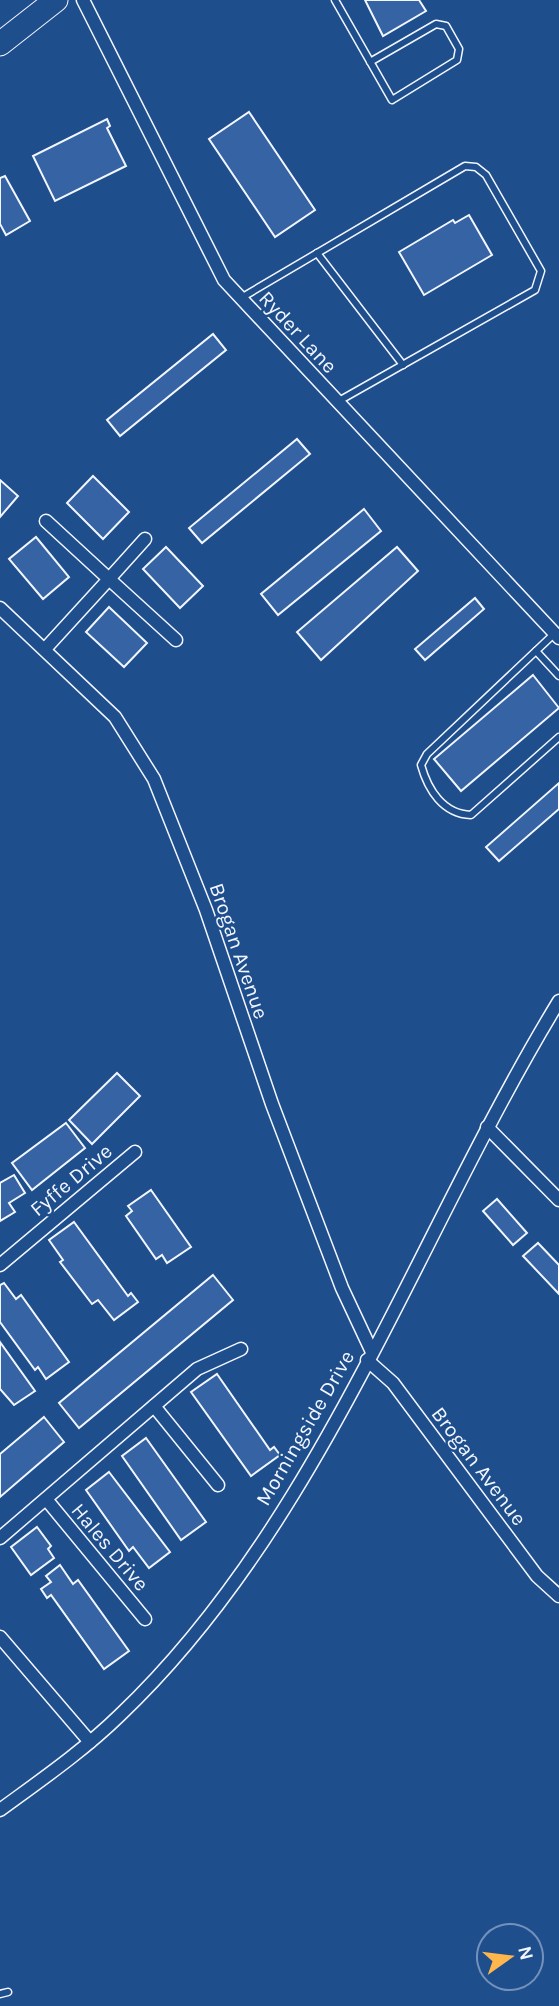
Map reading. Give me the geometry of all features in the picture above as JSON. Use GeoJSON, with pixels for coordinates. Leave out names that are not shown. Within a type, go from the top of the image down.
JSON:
{"type":"FeatureCollection","features":[{"type":"Feature","properties":{"kind":"highway"},"geometry":{"type":"LineString","coordinates":[[0,44],[56,0]]}},
{"type":"Feature","properties":{"kind":"street","name":"Ryder Lane"},"geometry":{"type":"LineString","coordinates":[[83,0],[224,280],[557,636]]}},
{"type":"Feature","properties":{"kind":"street"},"geometry":{"type":"LineString","coordinates":[[46,521],[176,640]]}},
{"type":"Feature","properties":{"kind":"street"},"geometry":{"type":"LineString","coordinates":[[45,649],[145,539]]}},
{"type":"Feature","properties":{"kind":"street","name":"Brogan Avenue"},"geometry":{"type":"LineString","coordinates":[[0,608],[115,717],[154,779],[206,910],[272,1104],[370,1356],[537,1576],[559,1596]]}},
{"type":"Feature","properties":{"kind":"street","name":"Morningside Drive"},"geometry":{"type":"LineString","coordinates":[[0,1810],[121,1715],[188,1640],[234,1582],[295,1490],[370,1356],[487,1127],[559,1001]]}},
{"type":"Feature","properties":{"kind":"street"},"geometry":{"type":"LineString","coordinates":[[487,1127],[559,1200]]}},
{"type":"Feature","properties":{"kind":"street","name":"Fyffe Drive"},"geometry":{"type":"LineString","coordinates":[[0,1265],[135,1152]]}},
{"type":"Feature","properties":{"kind":"street","name":"Hales Drive"},"geometry":{"type":"LineString","coordinates":[[0,1538],[197,1369],[241,1349]]}},
{"type":"Feature","properties":{"kind":"street"},"geometry":{"type":"LineString","coordinates":[[154,1406],[218,1485]]}},
{"type":"Feature","properties":{"kind":"street","name":"Hales Drive"},"geometry":{"type":"LineString","coordinates":[[46,1499],[145,1619]]}},
{"type":"Feature","properties":{"kind":"street"},"geometry":{"type":"LineString","coordinates":[[0,1637],[90,1742]]}},
{"type":"Feature","properties":{"kind":"lane"},"geometry":{"type":"LineString","coordinates":[[335,0],[370,62],[392,100],[457,60],[459,49],[446,26],[436,23],[370,62]]}},
{"type":"Feature","properties":{"kind":"lane"},"geometry":{"type":"LineString","coordinates":[[240,298],[465,166],[476,167],[486,175],[541,271],[535,290],[337,402]]}},
{"type":"Feature","properties":{"kind":"lane"},"geometry":{"type":"LineString","coordinates":[[317,253],[403,365]]}},
{"type":"Feature","properties":{"kind":"lane"},"geometry":{"type":"LineString","coordinates":[[557,636],[536,651],[427,754],[421,765],[426,783],[440,803],[457,815],[471,815],[559,737]]}},
{"type":"Feature","properties":{"kind":"lane"},"geometry":{"type":"LineString","coordinates":[[536,651],[559,676]]}},
{"type":"Feature","properties":{"kind":"lane"},"geometry":{"type":"LineString","coordinates":[[0,1993],[8,1992]]}},
{"type":"Feature","properties":{"kind":"building"},"geometry":{"type":"Polygon","coordinates":[[[365,0],[419,0],[426,11],[383,36],[365,0]]]}},
{"type":"Feature","properties":{"kind":"building"},"geometry":{"type":"Polygon","coordinates":[[[249,112],[315,210],[275,237],[209,139],[249,112]]]}},
{"type":"Feature","properties":{"kind":"building"},"geometry":{"type":"Polygon","coordinates":[[[107,119],[110,126],[107,128],[126,166],[55,201],[33,156],[107,119]]]}},
{"type":"Feature","properties":{"kind":"building"},"geometry":{"type":"Polygon","coordinates":[[[5,176],[30,221],[6,235],[0,224],[0,178],[5,176]]]}},
{"type":"Feature","properties":{"kind":"building"},"geometry":{"type":"Polygon","coordinates":[[[469,215],[492,255],[424,295],[399,252],[453,220],[455,223],[469,215]]]}},
{"type":"Feature","properties":{"kind":"building"},"geometry":{"type":"Polygon","coordinates":[[[213,334],[226,350],[120,436],[107,420],[213,334]]]}},
{"type":"Feature","properties":{"kind":"building"},"geometry":{"type":"Polygon","coordinates":[[[297,439],[310,454],[202,543],[189,528],[297,439]]]}},
{"type":"Feature","properties":{"kind":"building"},"geometry":{"type":"Polygon","coordinates":[[[93,476],[129,512],[103,539],[67,503],[93,476]]]}},
{"type":"Feature","properties":{"kind":"building"},"geometry":{"type":"Polygon","coordinates":[[[0,480],[18,496],[0,517],[0,480]]]}},
{"type":"Feature","properties":{"kind":"building"},"geometry":{"type":"Polygon","coordinates":[[[364,509],[381,531],[278,615],[261,594],[364,509]]]}},
{"type":"Feature","properties":{"kind":"building"},"geometry":{"type":"Polygon","coordinates":[[[36,537],[69,577],[43,599],[9,559],[36,537]]]}},
{"type":"Feature","properties":{"kind":"building"},"geometry":{"type":"Polygon","coordinates":[[[166,547],[203,586],[180,608],[143,569],[166,547]]]}},
{"type":"Feature","properties":{"kind":"building"},"geometry":{"type":"Polygon","coordinates":[[[397,547],[418,571],[321,660],[297,632],[397,547]]]}},
{"type":"Feature","properties":{"kind":"building"},"geometry":{"type":"Polygon","coordinates":[[[475,598],[484,609],[425,660],[415,649],[475,598]]]}},
{"type":"Feature","properties":{"kind":"building"},"geometry":{"type":"Polygon","coordinates":[[[109,607],[147,643],[124,667],[86,632],[109,607]]]}},
{"type":"Feature","properties":{"kind":"building"},"geometry":{"type":"Polygon","coordinates":[[[533,675],[559,708],[461,791],[434,759],[533,675]]]}},
{"type":"Feature","properties":{"kind":"building"},"geometry":{"type":"Polygon","coordinates":[[[559,783],[559,809],[499,861],[486,847],[559,783]]]}},
{"type":"Feature","properties":{"kind":"building"},"geometry":{"type":"Polygon","coordinates":[[[117,1073],[140,1096],[92,1144],[69,1120],[117,1073]]]}},
{"type":"Feature","properties":{"kind":"building"},"geometry":{"type":"Polygon","coordinates":[[[66,1123],[85,1148],[32,1190],[12,1163],[66,1123]]]}},
{"type":"Feature","properties":{"kind":"building"},"geometry":{"type":"Polygon","coordinates":[[[14,1175],[25,1193],[9,1203],[15,1212],[0,1221],[0,1183],[14,1175]]]}},
{"type":"Feature","properties":{"kind":"building"},"geometry":{"type":"Polygon","coordinates":[[[151,1190],[191,1247],[167,1263],[162,1255],[156,1259],[126,1216],[132,1211],[128,1206],[151,1190]]]}},
{"type":"Feature","properties":{"kind":"building"},"geometry":{"type":"Polygon","coordinates":[[[497,1199],[527,1233],[513,1245],[483,1211],[497,1199]]]}},
{"type":"Feature","properties":{"kind":"building"},"geometry":{"type":"Polygon","coordinates":[[[74,1222],[128,1296],[131,1293],[138,1302],[114,1320],[98,1300],[92,1304],[60,1262],[63,1260],[49,1240],[74,1222]]]}},
{"type":"Feature","properties":{"kind":"building"},"geometry":{"type":"Polygon","coordinates":[[[538,1243],[559,1265],[559,1294],[523,1256],[538,1243]]]}},
{"type":"Feature","properties":{"kind":"building"},"geometry":{"type":"Polygon","coordinates":[[[213,1275],[233,1300],[79,1428],[59,1403],[213,1275]]]}},
{"type":"Feature","properties":{"kind":"building"},"geometry":{"type":"Polygon","coordinates":[[[4,1283],[16,1299],[21,1295],[69,1362],[46,1379],[38,1367],[35,1370],[0,1322],[0,1285],[4,1283]]]}},
{"type":"Feature","properties":{"kind":"building"},"geometry":{"type":"Polygon","coordinates":[[[0,1342],[35,1391],[14,1405],[0,1389],[0,1342]]]}},
{"type":"Feature","properties":{"kind":"building"},"geometry":{"type":"Polygon","coordinates":[[[217,1374],[270,1450],[274,1447],[280,1455],[251,1476],[191,1392],[217,1374]]]}},
{"type":"Feature","properties":{"kind":"building"},"geometry":{"type":"Polygon","coordinates":[[[44,1417],[64,1442],[0,1497],[0,1454],[44,1417]]]}},
{"type":"Feature","properties":{"kind":"building"},"geometry":{"type":"Polygon","coordinates":[[[146,1438],[206,1522],[181,1540],[122,1456],[146,1438]]]}},
{"type":"Feature","properties":{"kind":"building"},"geometry":{"type":"Polygon","coordinates":[[[109,1472],[170,1552],[149,1568],[133,1547],[129,1551],[86,1490],[109,1472]]]}},
{"type":"Feature","properties":{"kind":"building"},"geometry":{"type":"Polygon","coordinates":[[[37,1527],[51,1546],[48,1549],[54,1558],[31,1575],[11,1547],[37,1527]]]}},
{"type":"Feature","properties":{"kind":"building"},"geometry":{"type":"Polygon","coordinates":[[[60,1565],[73,1584],[78,1580],[129,1651],[104,1669],[51,1595],[47,1598],[41,1589],[51,1582],[46,1576],[60,1565]]]}}]}
